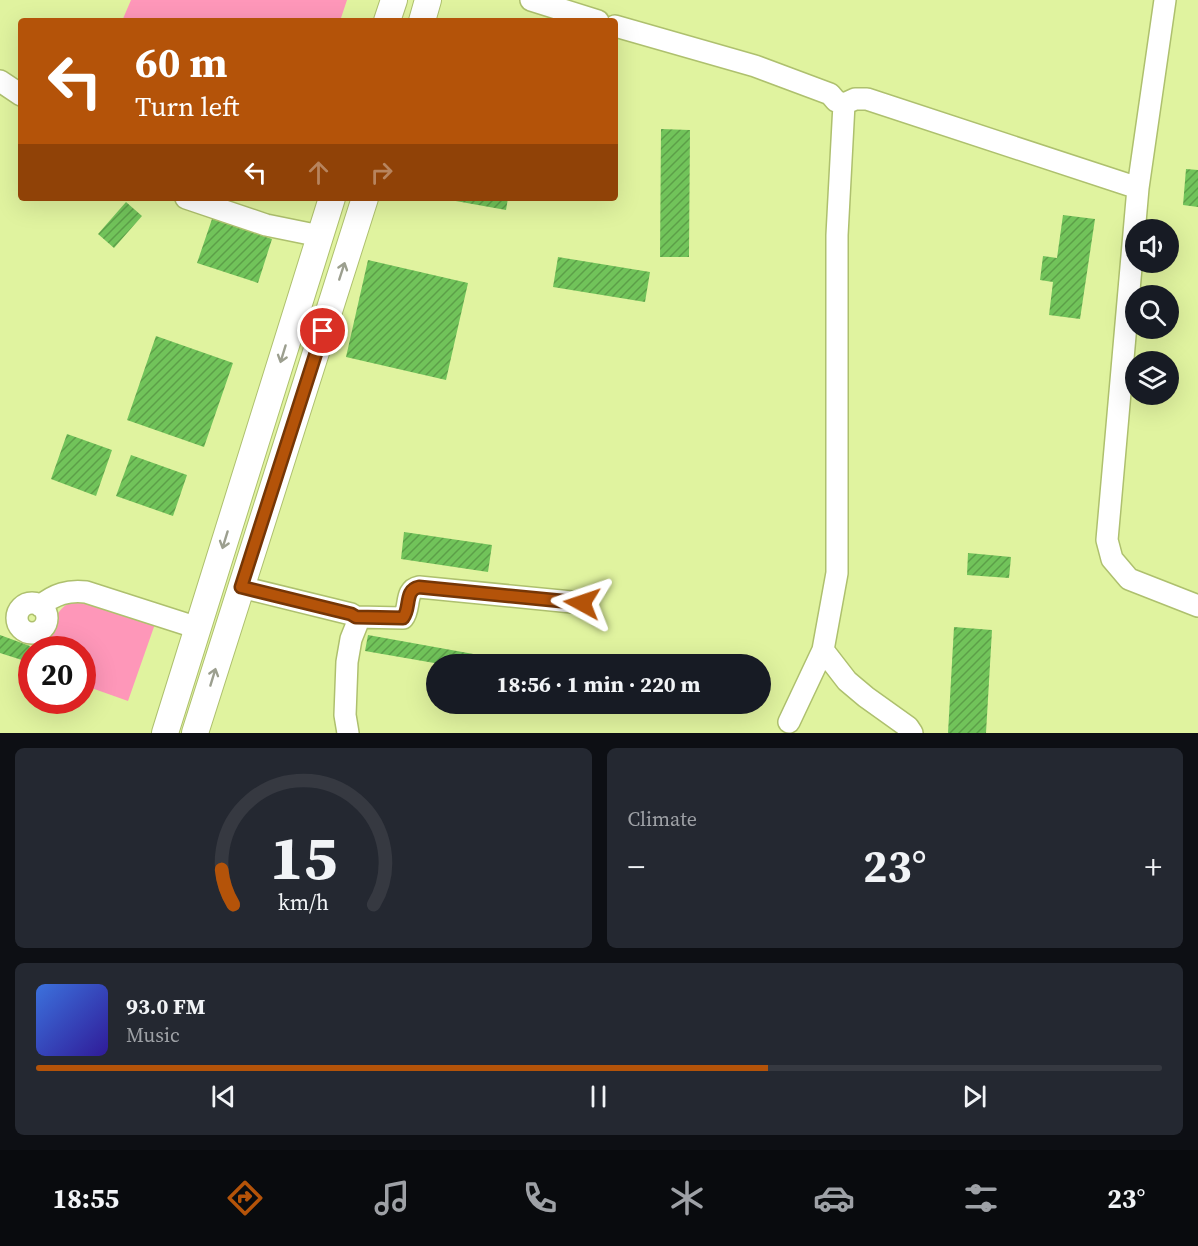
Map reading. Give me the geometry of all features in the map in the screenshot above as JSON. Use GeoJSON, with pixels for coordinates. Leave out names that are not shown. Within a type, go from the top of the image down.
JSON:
{"type":"FeatureCollection","features":[{"type":"Feature","properties":{"kind":"main road"},"geometry":{"type":"LineString","coordinates":[[388,18],[394,0]]}},
{"type":"Feature","properties":{"kind":"main road"},"geometry":{"type":"LineString","coordinates":[[423,18],[428,0]]}},
{"type":"Feature","properties":{"kind":"main road"},"geometry":{"type":"LineString","coordinates":[[165,733],[331,201]]}},
{"type":"Feature","properties":{"kind":"main road"},"geometry":{"type":"LineString","coordinates":[[195,733],[364,201]]}},
{"type":"Feature","properties":{"kind":"main road"},"geometry":{"type":"LineString","coordinates":[[238,500],[267,508]]}},
{"type":"Feature","properties":{"kind":"street"},"geometry":{"type":"LineString","coordinates":[[531,0],[588,18]]}},
{"type":"Feature","properties":{"kind":"street"},"geometry":{"type":"LineString","coordinates":[[1165,0],[1138,188],[1107,540],[1112,559],[1129,579],[1198,606]]}},
{"type":"Feature","properties":{"kind":"street"},"geometry":{"type":"LineString","coordinates":[[618,27],[755,66],[830,94],[844,104]]}},
{"type":"Feature","properties":{"kind":"street"},"geometry":{"type":"LineString","coordinates":[[0,81],[18,93]]}},
{"type":"Feature","properties":{"kind":"street"},"geometry":{"type":"LineString","coordinates":[[844,104],[855,99],[867,99],[1138,188]]}},
{"type":"Feature","properties":{"kind":"street"},"geometry":{"type":"LineString","coordinates":[[789,722],[823,650],[837,573],[837,235],[844,104]]}},
{"type":"Feature","properties":{"kind":"street"},"geometry":{"type":"LineString","coordinates":[[195,201],[266,225],[320,236]]}},
{"type":"Feature","properties":{"kind":"street"},"geometry":{"type":"LineString","coordinates":[[241,587],[356,617],[403,618],[406,614],[409,593],[413,588],[419,587],[582,603]]}},
{"type":"Feature","properties":{"kind":"street"},"geometry":{"type":"LineString","coordinates":[[40,606],[57,595],[71,591],[86,592],[198,628]]}},
{"type":"Feature","properties":{"kind":"street"},"geometry":{"type":"LineString","coordinates":[[348,733],[345,715],[347,662],[351,639],[357,624],[356,617]]}},
{"type":"Feature","properties":{"kind":"street"},"geometry":{"type":"LineString","coordinates":[[823,650],[847,681],[908,727],[912,733]]}},
{"type":"Feature","properties":{"kind":"shaded area"},"geometry":{"type":"Polygon","coordinates":[[[131,0],[347,0],[341,18],[123,18],[131,0]]]}},
{"type":"Feature","properties":{"kind":"shaded area"},"geometry":{"type":"Polygon","coordinates":[[[74,600],[81,600],[155,624],[128,701],[96,690],[96,636],[48,636],[57,615],[74,600]]]}},
{"type":"Feature","properties":{"kind":"building"},"geometry":{"type":"Polygon","coordinates":[[[661,129],[690,130],[689,257],[660,257],[661,129]]]}},
{"type":"Feature","properties":{"kind":"building"},"geometry":{"type":"Polygon","coordinates":[[[1186,169],[1198,170],[1198,207],[1183,205],[1186,169]]]}},
{"type":"Feature","properties":{"kind":"building"},"geometry":{"type":"Polygon","coordinates":[[[456,201],[508,201],[506,210],[456,201]]]}},
{"type":"Feature","properties":{"kind":"building"},"geometry":{"type":"Polygon","coordinates":[[[126,202],[142,216],[114,248],[98,234],[126,202]]]}},
{"type":"Feature","properties":{"kind":"building"},"geometry":{"type":"Polygon","coordinates":[[[1063,215],[1095,219],[1080,319],[1049,315],[1053,282],[1040,280],[1043,256],[1057,258],[1063,215]]]}},
{"type":"Feature","properties":{"kind":"building"},"geometry":{"type":"Polygon","coordinates":[[[212,219],[272,239],[258,283],[197,263],[212,219]]]}},
{"type":"Feature","properties":{"kind":"building"},"geometry":{"type":"Polygon","coordinates":[[[558,257],[650,272],[645,302],[553,287],[558,257]]]}},
{"type":"Feature","properties":{"kind":"building"},"geometry":{"type":"Polygon","coordinates":[[[368,260],[468,283],[446,380],[346,357],[368,260]]]}},
{"type":"Feature","properties":{"kind":"building"},"geometry":{"type":"Polygon","coordinates":[[[156,336],[233,363],[204,447],[127,420],[156,336]]]}},
{"type":"Feature","properties":{"kind":"building"},"geometry":{"type":"Polygon","coordinates":[[[67,434],[112,450],[96,496],[51,479],[67,434]]]}},
{"type":"Feature","properties":{"kind":"building"},"geometry":{"type":"Polygon","coordinates":[[[131,455],[187,475],[173,516],[116,496],[131,455]]]}},
{"type":"Feature","properties":{"kind":"building"},"geometry":{"type":"Polygon","coordinates":[[[404,532],[492,545],[488,572],[401,559],[404,532]]]}},
{"type":"Feature","properties":{"kind":"building"},"geometry":{"type":"Polygon","coordinates":[[[968,553],[1011,557],[1009,578],[967,575],[968,553]]]}},
{"type":"Feature","properties":{"kind":"building"},"geometry":{"type":"Polygon","coordinates":[[[954,627],[992,630],[986,733],[948,733],[954,627]]]}},
{"type":"Feature","properties":{"kind":"building"},"geometry":{"type":"Polygon","coordinates":[[[0,635],[18,642],[18,659],[0,653],[0,635]]]}},
{"type":"Feature","properties":{"kind":"building"},"geometry":{"type":"Polygon","coordinates":[[[368,635],[473,654],[426,654],[426,662],[365,651],[368,635]]]}},
{"type":"Feature","properties":{"kind":"route"},"geometry":{"type":"LineString","coordinates":[[323,331],[241,587],[356,617],[397,619],[403,618],[406,614],[409,593],[413,588],[419,587],[582,603]]}}]}
